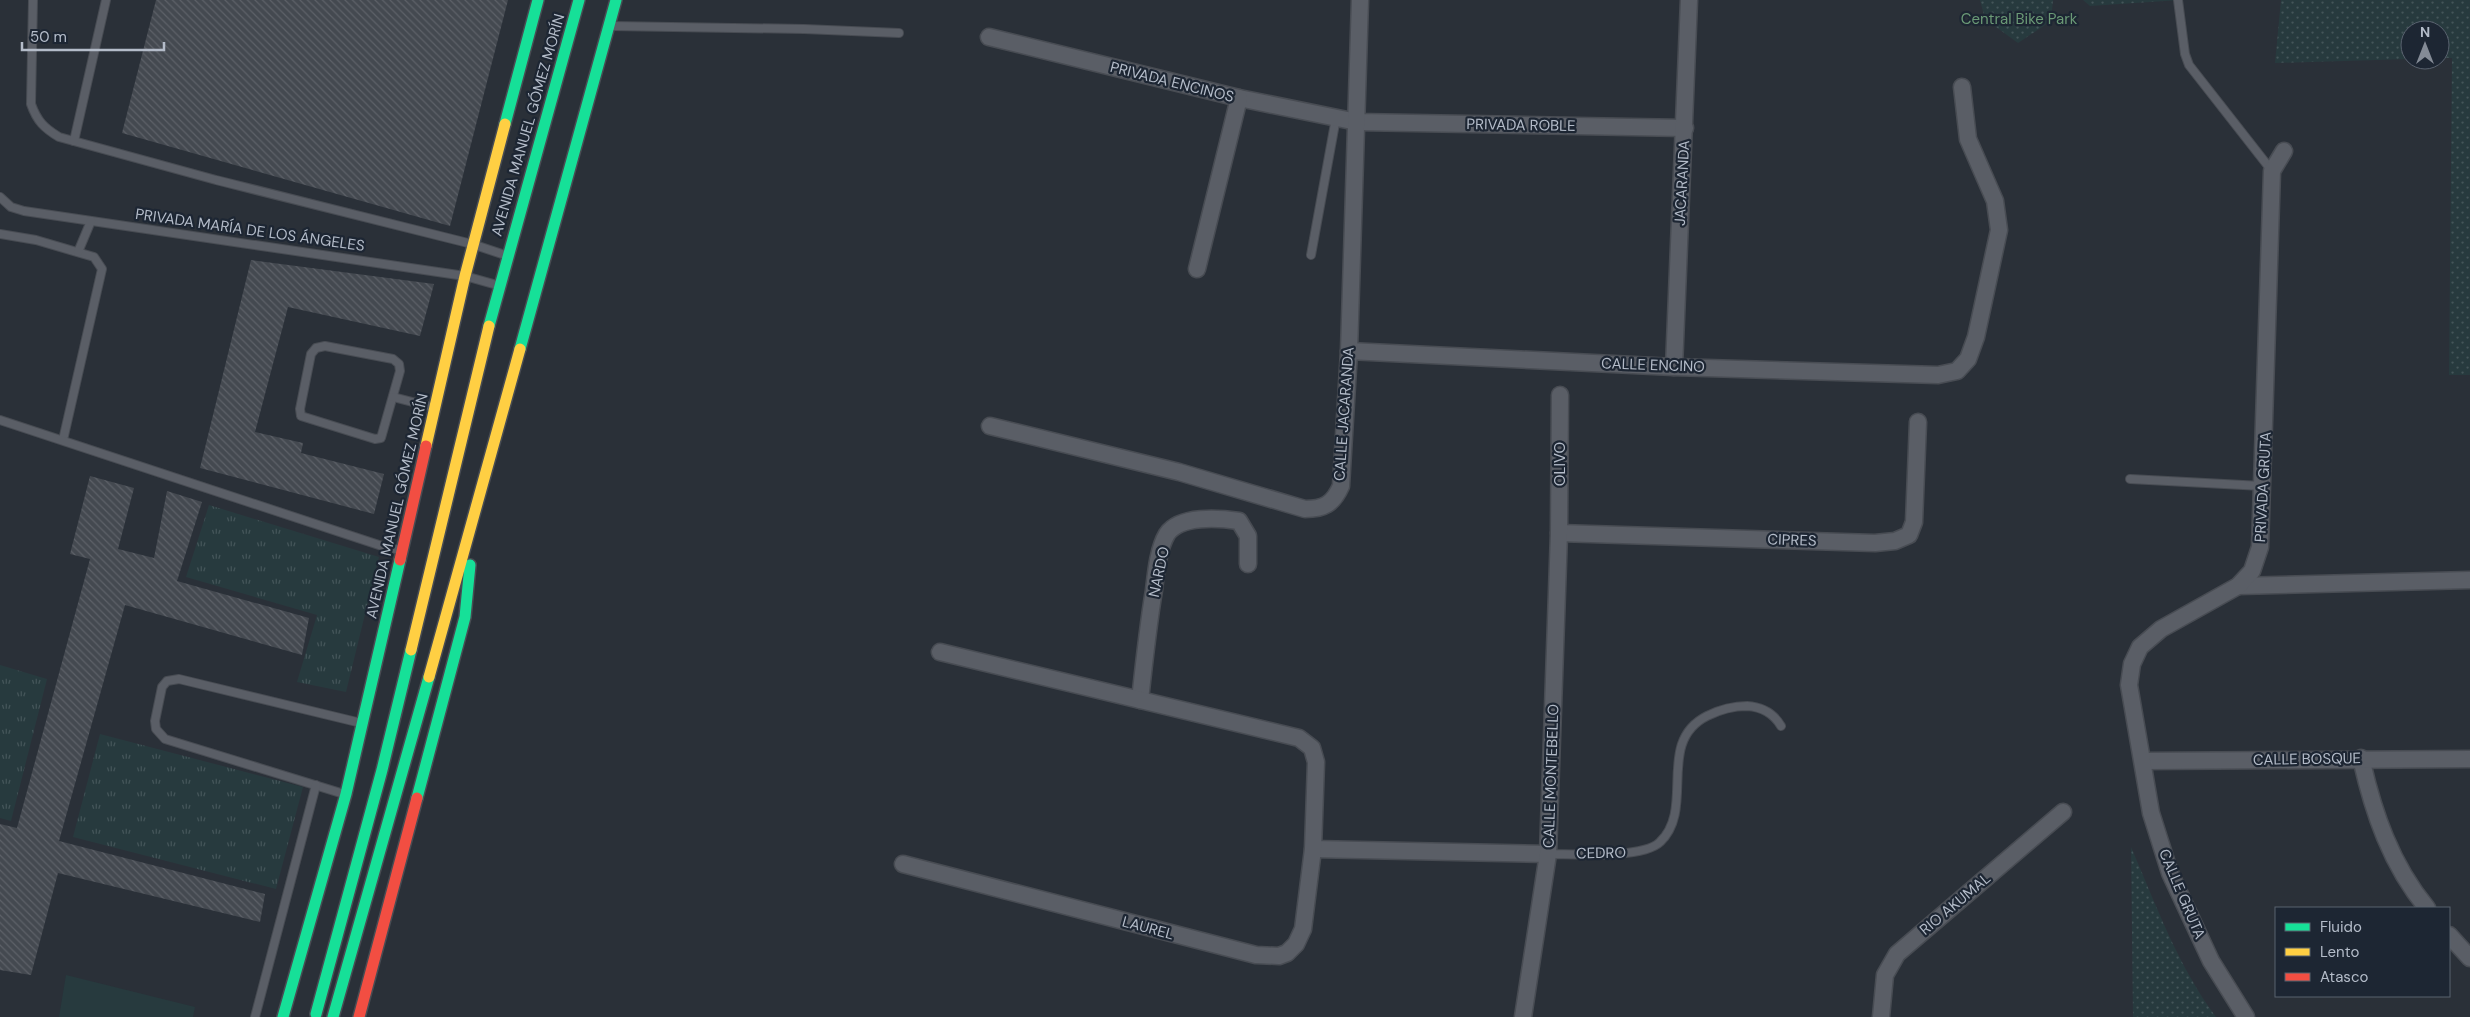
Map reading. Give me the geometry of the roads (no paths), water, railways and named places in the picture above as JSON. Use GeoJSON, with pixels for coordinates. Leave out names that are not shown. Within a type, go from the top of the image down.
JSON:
{"type":"FeatureCollection","features":[{"type":"Feature","properties":{"kind":"main road","name":"AVENIDA MANUEL GÓMEZ MORÍN"},"geometry":{"type":"LineString","coordinates":[[283,1017],[346,794],[472,244],[538,0]]}},
{"type":"Feature","properties":{"kind":"main road","name":"AVENIDA MANUEL GÓMEZ MORÍN"},"geometry":{"type":"LineString","coordinates":[[316,1014],[382,770],[499,285],[579,0]]}},
{"type":"Feature","properties":{"kind":"main road"},"geometry":{"type":"LineString","coordinates":[[333,1017],[470,533],[616,0]]}},
{"type":"Feature","properties":{"kind":"main road"},"geometry":{"type":"LineString","coordinates":[[429,524],[436,505],[451,487]]}},
{"type":"Feature","properties":{"kind":"main road"},"geometry":{"type":"LineString","coordinates":[[359,1017],[465,617],[470,584],[470,533]]}},
{"type":"Feature","properties":{"kind":"main road"},"geometry":{"type":"LineString","coordinates":[[389,612],[405,593]]}},
{"type":"Feature","properties":{"kind":"street","name":"CALLE JACARANDA"},"geometry":{"type":"LineString","coordinates":[[990,426],[1179,472],[1305,509],[1318,509],[1328,506],[1336,497],[1341,486],[1349,351],[1360,0]]}},
{"type":"Feature","properties":{"kind":"street","name":"JACARANDA"},"geometry":{"type":"LineString","coordinates":[[1674,366],[1689,0]]}},
{"type":"Feature","properties":{"kind":"street","name":"PRIVADA ENCINOS"},"geometry":{"type":"LineString","coordinates":[[989,37],[1239,98],[1357,122]]}},
{"type":"Feature","properties":{"kind":"street","name":"CALLE ENCINO"},"geometry":{"type":"LineString","coordinates":[[1349,351],[1674,366],[1938,375],[1957,371],[1968,359],[1976,337],[1999,230],[1994,202],[1968,139],[1962,87]]}},
{"type":"Feature","properties":{"kind":"street"},"geometry":{"type":"LineString","coordinates":[[1197,269],[1239,98]]}},
{"type":"Feature","properties":{"kind":"street","name":"PRIVADA ROBLE"},"geometry":{"type":"LineString","coordinates":[[1357,122],[1685,128]]}},
{"type":"Feature","properties":{"kind":"street","name":"PRIVADA GRUTA"},"geometry":{"type":"LineString","coordinates":[[2143,761],[2129,685],[2132,664],[2140,647],[2161,629],[2238,586],[2252,571],[2260,548],[2264,486],[2272,171],[2284,151]]}},
{"type":"Feature","properties":{"kind":"street","name":"OLIVO"},"geometry":{"type":"LineString","coordinates":[[1559,532],[1560,395]]}},
{"type":"Feature","properties":{"kind":"street","name":"CIPRES"},"geometry":{"type":"LineString","coordinates":[[1559,532],[1875,543],[1896,541],[1909,535],[1914,522],[1918,422]]}},
{"type":"Feature","properties":{"kind":"street","name":"NARDO"},"geometry":{"type":"LineString","coordinates":[[1140,700],[1145,648],[1158,564],[1168,534],[1185,522],[1213,518],[1239,521],[1248,536],[1248,564]]}},
{"type":"Feature","properties":{"kind":"street","name":"CALLE MONTEBELLO"},"geometry":{"type":"LineString","coordinates":[[1523,1017],[1548,854],[1559,532]]}},
{"type":"Feature","properties":{"kind":"street"},"geometry":{"type":"LineString","coordinates":[[2238,586],[2470,580]]}},
{"type":"Feature","properties":{"kind":"street"},"geometry":{"type":"LineString","coordinates":[[940,652],[1140,700]]}},
{"type":"Feature","properties":{"kind":"street","name":"LAUREL"},"geometry":{"type":"LineString","coordinates":[[903,864],[1256,955],[1279,956],[1288,953],[1296,944],[1303,929],[1313,849],[1316,762],[1312,748],[1299,738],[1140,700]]}},
{"type":"Feature","properties":{"kind":"street"},"geometry":{"type":"LineString","coordinates":[[2361,758],[2370,802],[2391,852],[2414,892],[2425,907]]}},
{"type":"Feature","properties":{"kind":"street","name":"CALLE BOSQUE"},"geometry":{"type":"LineString","coordinates":[[2143,761],[2470,758]]}},
{"type":"Feature","properties":{"kind":"street","name":"CALLE GRUTA"},"geometry":{"type":"LineString","coordinates":[[2143,761],[2151,813],[2170,873],[2210,961],[2246,1017]]}},
{"type":"Feature","properties":{"kind":"street","name":"RIO AKUMAL"},"geometry":{"type":"LineString","coordinates":[[1880,1017],[1885,975],[1897,954],[2064,812]]}},
{"type":"Feature","properties":{"kind":"street","name":"CEDRO"},"geometry":{"type":"LineString","coordinates":[[1313,849],[1548,854]]}},
{"type":"Feature","properties":{"kind":"street"},"geometry":{"type":"LineString","coordinates":[[2450,936],[2470,958]]}},
{"type":"Feature","properties":{"kind":"lane"},"geometry":{"type":"LineString","coordinates":[[33,0],[31,104],[36,118],[45,128],[74,141],[216,180],[472,244],[507,255]]}},
{"type":"Feature","properties":{"kind":"lane"},"geometry":{"type":"LineString","coordinates":[[74,141],[106,0]]}},
{"type":"Feature","properties":{"kind":"lane"},"geometry":{"type":"LineString","coordinates":[[2178,0],[2185,54],[2189,65],[2272,171]]}},
{"type":"Feature","properties":{"kind":"lane"},"geometry":{"type":"LineString","coordinates":[[609,26],[804,29],[899,33]]}},
{"type":"Feature","properties":{"kind":"lane"},"geometry":{"type":"LineString","coordinates":[[1311,255],[1336,118]]}},
{"type":"Feature","properties":{"kind":"lane","name":"PRIVADA MARÍA DE LOS ÁNGELES"},"geometry":{"type":"LineString","coordinates":[[0,197],[11,206],[24,211],[465,276],[499,285]]}},
{"type":"Feature","properties":{"kind":"lane"},"geometry":{"type":"LineString","coordinates":[[78,252],[91,221]]}},
{"type":"Feature","properties":{"kind":"lane"},"geometry":{"type":"LineString","coordinates":[[0,234],[36,240],[78,252],[97,260],[102,269],[102,276],[63,440]]}},
{"type":"Feature","properties":{"kind":"lane"},"geometry":{"type":"LineString","coordinates":[[321,346],[397,361],[400,371],[394,397],[383,436],[378,439],[305,418],[300,412],[311,354],[313,350],[321,346]]}},
{"type":"Feature","properties":{"kind":"lane"},"geometry":{"type":"LineString","coordinates":[[394,397],[434,407]]}},
{"type":"Feature","properties":{"kind":"lane"},"geometry":{"type":"LineString","coordinates":[[0,420],[385,547],[403,551]]}},
{"type":"Feature","properties":{"kind":"lane"},"geometry":{"type":"LineString","coordinates":[[2130,479],[2264,486]]}},
{"type":"Feature","properties":{"kind":"lane"},"geometry":{"type":"LineString","coordinates":[[346,794],[165,739],[159,735],[155,721],[164,684],[179,679],[362,723]]}},
{"type":"Feature","properties":{"kind":"lane","name":"CEDRO"},"geometry":{"type":"LineString","coordinates":[[1548,854],[1632,852],[1649,849],[1660,843],[1669,831],[1674,818],[1676,765],[1681,746],[1691,728],[1702,718],[1733,706],[1749,706],[1765,710],[1776,717],[1781,726]]}},
{"type":"Feature","properties":{"kind":"lane"},"geometry":{"type":"LineString","coordinates":[[254,1017],[316,785]]}},
{"type":"Feature","properties":{"kind":"park label","name":"Central Bike Park"},"geometry":{"type":"Point","coordinates":[2019,19]}}]}
